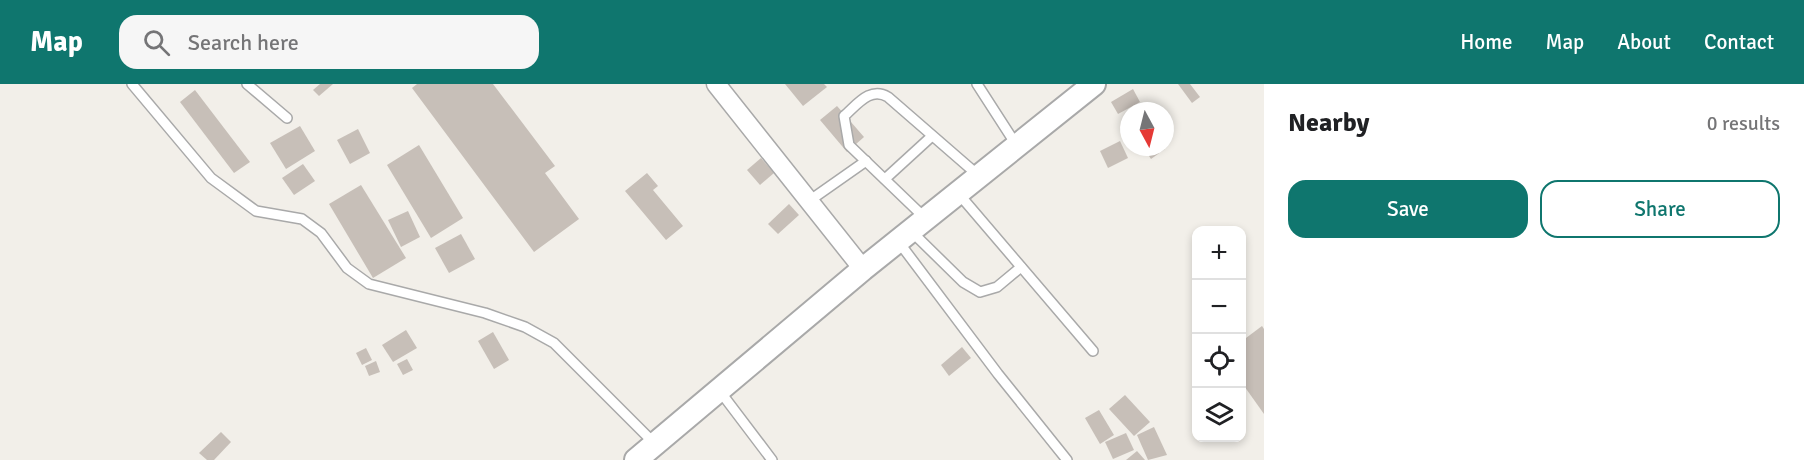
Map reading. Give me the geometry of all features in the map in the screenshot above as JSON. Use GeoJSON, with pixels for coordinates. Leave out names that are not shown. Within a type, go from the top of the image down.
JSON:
{"type":"FeatureCollection","features":[{"type":"Feature","properties":{"kind":"street"},"geometry":{"type":"LineString","coordinates":[[716,84],[863,269]]}},
{"type":"Feature","properties":{"kind":"street"},"geometry":{"type":"LineString","coordinates":[[636,460],[863,269],[1094,84]]}},
{"type":"Feature","properties":{"kind":"lane"},"geometry":{"type":"LineString","coordinates":[[132,84],[211,178],[256,211],[302,219],[321,233],[347,268],[369,284],[484,313],[525,327],[554,343],[655,444]]}},
{"type":"Feature","properties":{"kind":"lane"},"geometry":{"type":"LineString","coordinates":[[247,84],[287,118]]}},
{"type":"Feature","properties":{"kind":"lane"},"geometry":{"type":"LineString","coordinates":[[977,84],[1017,146]]}},
{"type":"Feature","properties":{"kind":"lane"},"geometry":{"type":"LineString","coordinates":[[979,176],[882,93],[868,95],[844,116],[849,145],[885,179],[912,230],[998,375],[1067,460]]}},
{"type":"Feature","properties":{"kind":"lane"},"geometry":{"type":"LineString","coordinates":[[885,179],[932,136]]}},
{"type":"Feature","properties":{"kind":"lane"},"geometry":{"type":"LineString","coordinates":[[809,201],[866,161]]}},
{"type":"Feature","properties":{"kind":"lane"},"geometry":{"type":"LineString","coordinates":[[958,193],[1093,351]]}},
{"type":"Feature","properties":{"kind":"lane"},"geometry":{"type":"LineString","coordinates":[[912,230],[963,282],[980,292],[997,287],[1021,267]]}},
{"type":"Feature","properties":{"kind":"lane"},"geometry":{"type":"LineString","coordinates":[[719,390],[772,460]]}},
{"type":"Feature","properties":{"kind":"building"},"geometry":{"type":"Polygon","coordinates":[[[320,84],[333,84],[319,96],[313,90],[320,84]]]}},
{"type":"Feature","properties":{"kind":"building"},"geometry":{"type":"Polygon","coordinates":[[[417,84],[493,84],[555,166],[545,173],[579,219],[534,252],[412,88],[417,84]]]}},
{"type":"Feature","properties":{"kind":"building"},"geometry":{"type":"Polygon","coordinates":[[[785,84],[824,84],[827,87],[803,106],[785,84]]]}},
{"type":"Feature","properties":{"kind":"building"},"geometry":{"type":"Polygon","coordinates":[[[1178,84],[1190,84],[1200,97],[1192,103],[1178,84]]]}},
{"type":"Feature","properties":{"kind":"building"},"geometry":{"type":"Polygon","coordinates":[[[1133,89],[1140,102],[1120,102],[1118,114],[1111,102],[1133,89]]]}},
{"type":"Feature","properties":{"kind":"building"},"geometry":{"type":"Polygon","coordinates":[[[195,90],[250,162],[234,173],[180,102],[195,90]]]}},
{"type":"Feature","properties":{"kind":"building"},"geometry":{"type":"Polygon","coordinates":[[[837,106],[864,137],[847,152],[820,120],[837,106]]]}},
{"type":"Feature","properties":{"kind":"building"},"geometry":{"type":"Polygon","coordinates":[[[300,126],[315,151],[286,169],[270,143],[300,126]]]}},
{"type":"Feature","properties":{"kind":"building"},"geometry":{"type":"Polygon","coordinates":[[[358,129],[370,153],[350,164],[337,140],[358,129]]]}},
{"type":"Feature","properties":{"kind":"building"},"geometry":{"type":"Polygon","coordinates":[[[1120,141],[1120,156],[1128,158],[1108,168],[1100,151],[1120,141]]]}},
{"type":"Feature","properties":{"kind":"building"},"geometry":{"type":"Polygon","coordinates":[[[419,145],[463,218],[431,238],[387,165],[419,145]]]}},
{"type":"Feature","properties":{"kind":"building"},"geometry":{"type":"Polygon","coordinates":[[[761,158],[774,173],[760,185],[747,170],[761,158]]]}},
{"type":"Feature","properties":{"kind":"building"},"geometry":{"type":"Polygon","coordinates":[[[303,164],[315,181],[294,195],[282,178],[303,164]]]}},
{"type":"Feature","properties":{"kind":"building"},"geometry":{"type":"Polygon","coordinates":[[[647,173],[658,186],[653,190],[683,226],[666,240],[625,191],[647,173]]]}},
{"type":"Feature","properties":{"kind":"building"},"geometry":{"type":"Polygon","coordinates":[[[361,185],[406,258],[373,278],[329,204],[361,185]]]}},
{"type":"Feature","properties":{"kind":"building"},"geometry":{"type":"Polygon","coordinates":[[[789,204],[799,215],[778,234],[768,224],[789,204]]]}},
{"type":"Feature","properties":{"kind":"building"},"geometry":{"type":"Polygon","coordinates":[[[408,211],[420,237],[401,247],[388,220],[408,211]]]}},
{"type":"Feature","properties":{"kind":"building"},"geometry":{"type":"Polygon","coordinates":[[[461,234],[475,259],[449,273],[435,248],[461,234]]]}},
{"type":"Feature","properties":{"kind":"building"},"geometry":{"type":"Polygon","coordinates":[[[1262,326],[1264,329],[1264,414],[1246,389],[1246,338],[1262,326]]]}},
{"type":"Feature","properties":{"kind":"building"},"geometry":{"type":"Polygon","coordinates":[[[406,330],[417,348],[393,362],[382,345],[406,330]]]}},
{"type":"Feature","properties":{"kind":"building"},"geometry":{"type":"Polygon","coordinates":[[[493,332],[509,360],[494,369],[478,341],[493,332]]]}},
{"type":"Feature","properties":{"kind":"building"},"geometry":{"type":"Polygon","coordinates":[[[962,347],[971,358],[949,376],[941,365],[962,347]]]}},
{"type":"Feature","properties":{"kind":"building"},"geometry":{"type":"Polygon","coordinates":[[[366,348],[372,360],[362,365],[356,353],[366,348]]]}},
{"type":"Feature","properties":{"kind":"building"},"geometry":{"type":"Polygon","coordinates":[[[407,359],[413,370],[403,375],[397,364],[407,359]]]}},
{"type":"Feature","properties":{"kind":"building"},"geometry":{"type":"Polygon","coordinates":[[[376,361],[380,372],[369,376],[365,366],[376,361]]]}},
{"type":"Feature","properties":{"kind":"building"},"geometry":{"type":"Polygon","coordinates":[[[1125,395],[1150,422],[1134,436],[1109,409],[1125,395]]]}},
{"type":"Feature","properties":{"kind":"building"},"geometry":{"type":"Polygon","coordinates":[[[1099,410],[1114,435],[1100,444],[1085,418],[1099,410]]]}},
{"type":"Feature","properties":{"kind":"building"},"geometry":{"type":"Polygon","coordinates":[[[1154,427],[1167,455],[1148,460],[1137,435],[1154,427]]]}},
{"type":"Feature","properties":{"kind":"building"},"geometry":{"type":"Polygon","coordinates":[[[221,432],[231,442],[214,460],[207,460],[199,453],[221,432]]]}},
{"type":"Feature","properties":{"kind":"building"},"geometry":{"type":"Polygon","coordinates":[[[1126,433],[1134,450],[1113,459],[1105,442],[1126,433]]]}},
{"type":"Feature","properties":{"kind":"building"},"geometry":{"type":"Polygon","coordinates":[[[1137,451],[1145,460],[1126,460],[1137,451]]]}}]}
